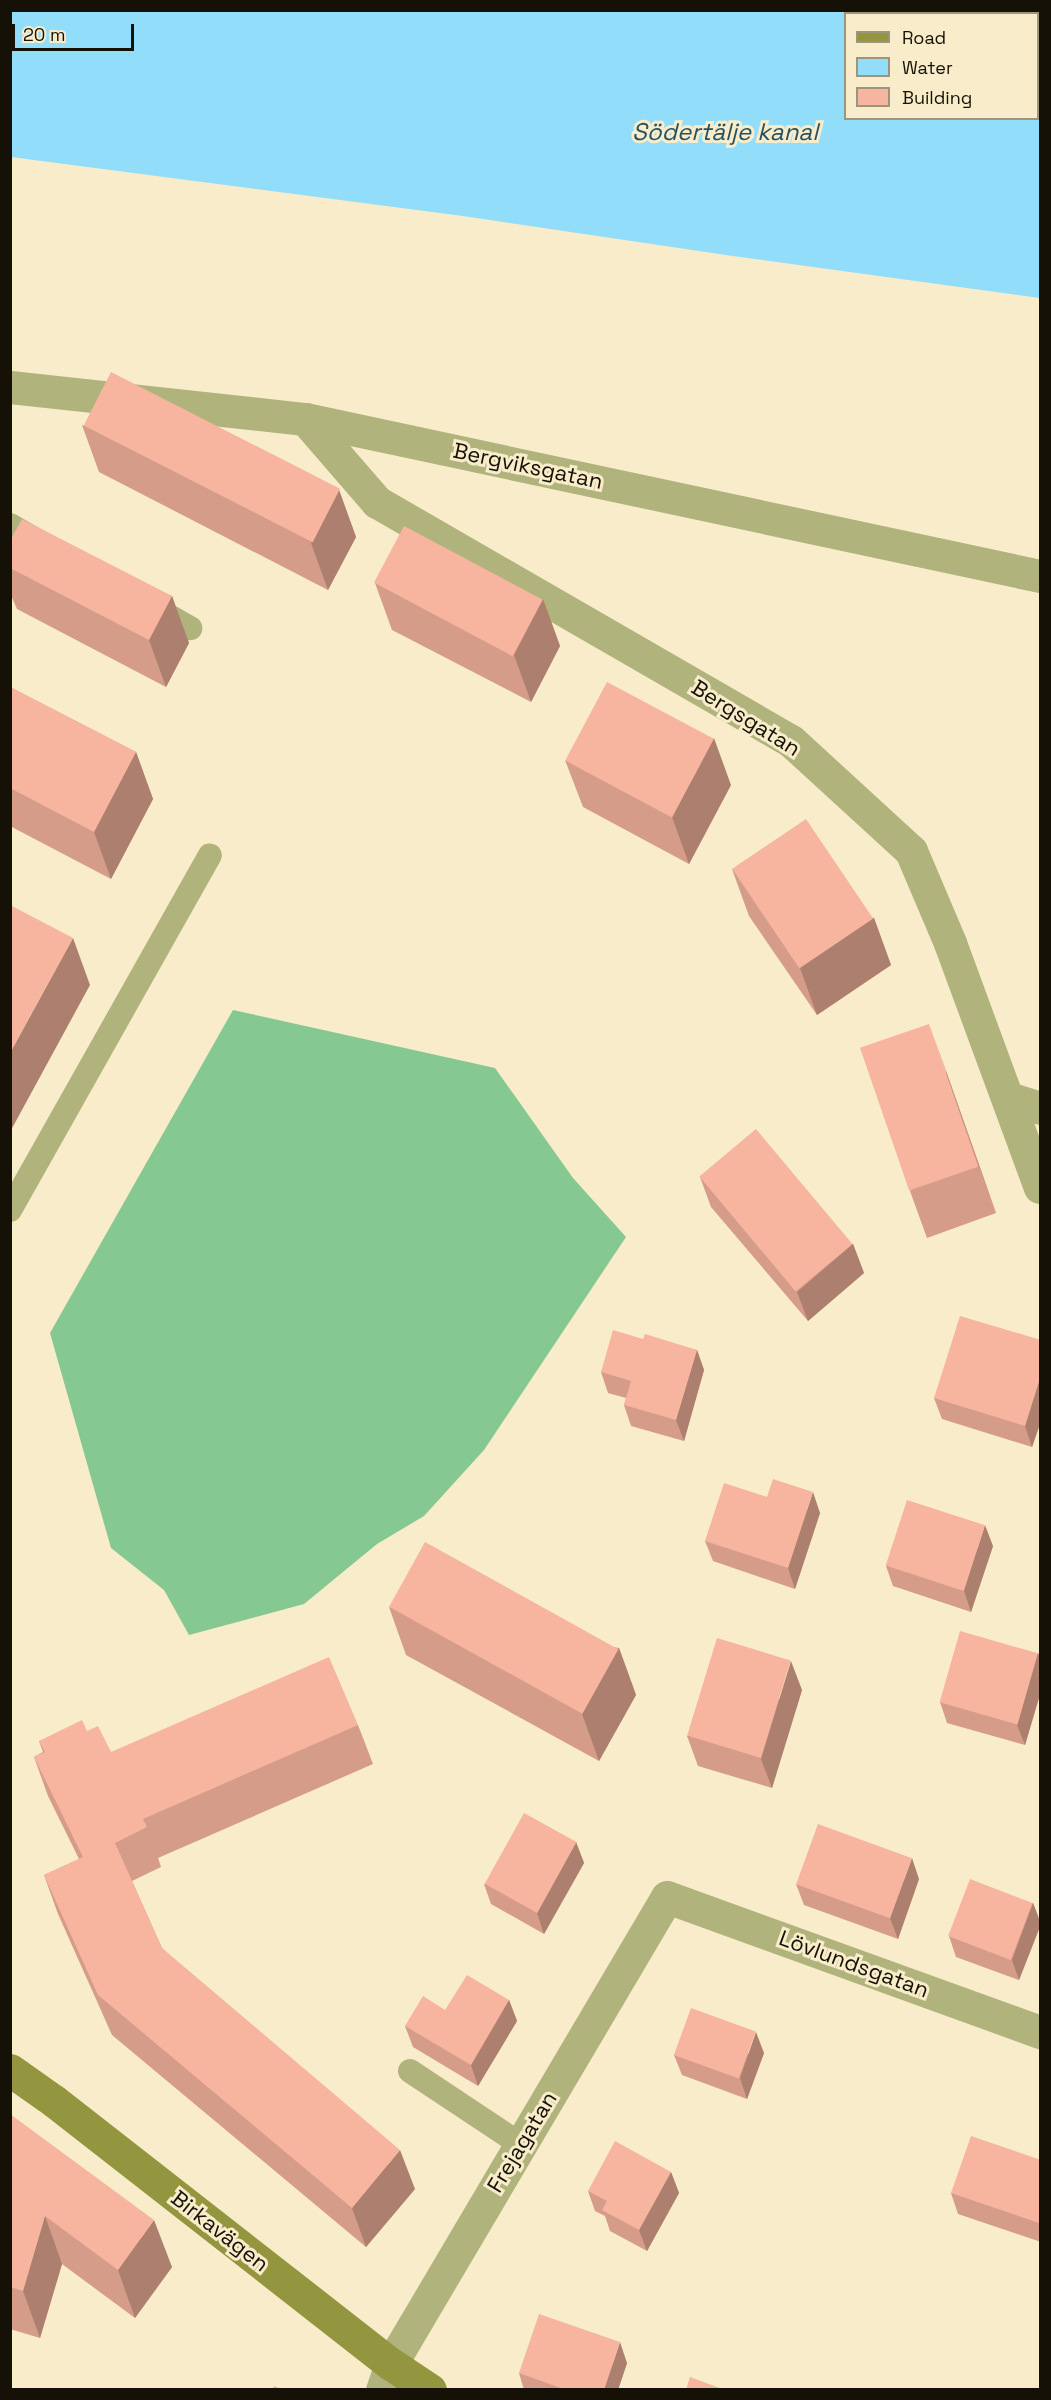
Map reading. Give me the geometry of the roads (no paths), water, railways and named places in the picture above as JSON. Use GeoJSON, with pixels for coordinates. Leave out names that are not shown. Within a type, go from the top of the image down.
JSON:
{"type":"FeatureCollection","features":[{"type":"Feature","properties":{"kind":"street","name":"Bergviksgatan"},"geometry":{"type":"LineString","coordinates":[[10,387],[305,419],[1041,576]]}},
{"type":"Feature","properties":{"kind":"street","name":"Bergsgatan"},"geometry":{"type":"LineString","coordinates":[[305,419],[377,502],[791,741],[911,851],[950,943],[1041,1187]]}},
{"type":"Feature","properties":{"kind":"street"},"geometry":{"type":"LineString","coordinates":[[1008,1098],[1041,1108]]}},
{"type":"Feature","properties":{"kind":"street","name":"Lövlundsgatan"},"geometry":{"type":"LineString","coordinates":[[667,1897],[1041,2031]]}},
{"type":"Feature","properties":{"kind":"street","name":"Frejagatan"},"geometry":{"type":"LineString","coordinates":[[386,2377],[520,2144],[667,1897]]}},
{"type":"Feature","properties":{"kind":"street","name":"Birkavägen"},"geometry":{"type":"LineString","coordinates":[[10,2070],[54,2101],[386,2377],[430,2390]]}},
{"type":"Feature","properties":{"kind":"lane"},"geometry":{"type":"LineString","coordinates":[[10,525],[60,554]]}},
{"type":"Feature","properties":{"kind":"lane"},"geometry":{"type":"LineString","coordinates":[[130,594],[190,628]]}},
{"type":"Feature","properties":{"kind":"lane"},"geometry":{"type":"LineString","coordinates":[[10,1210],[210,855]]}},
{"type":"Feature","properties":{"kind":"lane"},"geometry":{"type":"LineString","coordinates":[[410,2071],[520,2144]]}},
{"type":"Feature","properties":{"kind":"water","name":"Södertälje kanal"},"geometry":{"type":"Polygon","coordinates":[[[11,10],[1040,11],[1040,298],[463,216],[11,157],[11,10]]]}}]}
